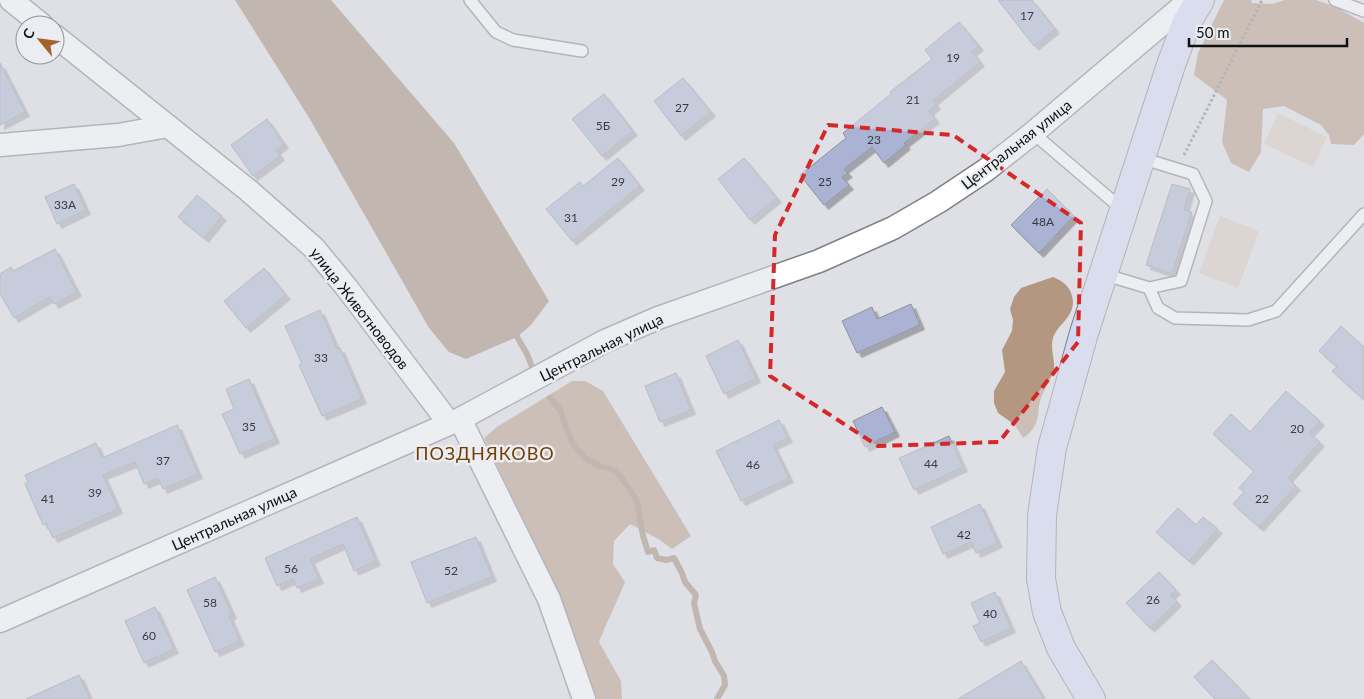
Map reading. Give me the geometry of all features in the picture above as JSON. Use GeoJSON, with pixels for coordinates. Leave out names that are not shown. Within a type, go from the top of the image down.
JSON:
{"type":"FeatureCollection","features":[{"type":"Feature","properties":{"kind":"street"},"geometry":{"type":"LineString","coordinates":[[11,0],[30,15]]}},
{"type":"Feature","properties":{"kind":"street","name":"Центральная улица"},"geometry":{"type":"LineString","coordinates":[[0,621],[454,422],[605,341],[650,322],[819,261],[893,228],[938,202],[986,170],[1033,133],[1190,0]]}},
{"type":"Feature","properties":{"kind":"street"},"geometry":{"type":"LineString","coordinates":[[1091,699],[1061,648],[1047,612],[1041,579],[1042,515],[1052,448],[1084,333],[1171,65],[1186,24],[1200,0]]}},
{"type":"Feature","properties":{"kind":"street","name":"улица Животноводов"},"geometry":{"type":"LineString","coordinates":[[65,44],[248,190],[314,248],[454,422],[548,598],[584,699]]}},
{"type":"Feature","properties":{"kind":"street"},"geometry":{"type":"LineString","coordinates":[[0,145],[118,136],[168,126]]}},
{"type":"Feature","properties":{"kind":"lane"},"geometry":{"type":"LineString","coordinates":[[470,0],[496,32],[513,40],[582,51]]}},
{"type":"Feature","properties":{"kind":"lane"},"geometry":{"type":"LineString","coordinates":[[1335,0],[1364,11]]}},
{"type":"Feature","properties":{"kind":"lane"},"geometry":{"type":"LineString","coordinates":[[1033,133],[1124,211]]}},
{"type":"Feature","properties":{"kind":"lane"},"geometry":{"type":"LineString","coordinates":[[1104,274],[1149,288],[1181,281],[1206,201],[1193,174],[1141,158]]}},
{"type":"Feature","properties":{"kind":"lane"},"geometry":{"type":"LineString","coordinates":[[1149,288],[1158,308],[1175,318],[1248,320],[1276,311],[1364,214]]}},
{"type":"Feature","properties":{"kind":"path"},"geometry":{"type":"LineString","coordinates":[[1177,170],[1262,0]]}},
{"type":"Feature","properties":{"kind":"highlighted area"},"geometry":{"type":"Polygon","coordinates":[[[828,125],[953,135],[1081,223],[1078,342],[999,442],[878,446],[770,376],[775,235],[828,125]]]}},
{"type":"Feature","properties":{"kind":"shaded area"},"geometry":{"type":"Polygon","coordinates":[[[235,0],[331,0],[454,143],[549,301],[531,325],[517,337],[466,359],[449,352],[429,328],[311,121],[235,0]]]}},
{"type":"Feature","properties":{"kind":"shaded area"},"geometry":{"type":"Polygon","coordinates":[[[1224,0],[1252,0],[1251,3],[1272,4],[1285,0],[1316,0],[1336,7],[1364,23],[1364,134],[1354,145],[1331,144],[1329,135],[1321,125],[1284,106],[1263,109],[1261,152],[1249,172],[1231,163],[1222,142],[1227,100],[1194,75],[1198,53],[1224,0]]]}},
{"type":"Feature","properties":{"kind":"shaded area"},"geometry":{"type":"Polygon","coordinates":[[[1278,113],[1327,137],[1313,167],[1264,144],[1278,113]]]}},
{"type":"Feature","properties":{"kind":"shaded area"},"geometry":{"type":"Polygon","coordinates":[[[1220,216],[1259,231],[1238,288],[1199,273],[1220,216]]]}},
{"type":"Feature","properties":{"kind":"shaded area"},"geometry":{"type":"Polygon","coordinates":[[[1053,277],[1064,283],[1069,289],[1073,302],[1072,308],[1053,338],[1053,373],[1041,397],[1038,418],[1034,428],[1023,438],[1015,425],[998,413],[994,403],[994,391],[1005,372],[1002,350],[1012,331],[1013,320],[1010,309],[1014,297],[1021,288],[1053,277]]]}},
{"type":"Feature","properties":{"kind":"shaded area"},"geometry":{"type":"Polygon","coordinates":[[[572,381],[585,381],[603,391],[691,536],[672,549],[660,540],[630,524],[614,541],[613,564],[625,582],[599,642],[621,681],[622,699],[597,699],[557,591],[484,438],[497,427],[572,381]]]}},
{"type":"Feature","properties":{"kind":"building"},"geometry":{"type":"Polygon","coordinates":[[[998,0],[1032,0],[1055,29],[1034,46],[998,0]]]}},
{"type":"Feature","properties":{"kind":"building"},"geometry":{"type":"Polygon","coordinates":[[[959,22],[979,46],[972,52],[980,62],[933,101],[936,105],[929,111],[935,119],[904,143],[906,145],[884,163],[872,147],[844,169],[848,173],[842,177],[849,185],[824,205],[800,175],[846,138],[843,133],[932,59],[925,50],[959,22]]]}},
{"type":"Feature","properties":{"kind":"building"},"geometry":{"type":"Polygon","coordinates":[[[0,63],[25,112],[0,125],[0,63]]]}},
{"type":"Feature","properties":{"kind":"building"},"geometry":{"type":"Polygon","coordinates":[[[683,78],[711,112],[681,136],[654,101],[683,78]]]}},
{"type":"Feature","properties":{"kind":"building"},"geometry":{"type":"Polygon","coordinates":[[[604,94],[633,131],[602,156],[572,119],[604,94]]]}},
{"type":"Feature","properties":{"kind":"building"},"geometry":{"type":"Polygon","coordinates":[[[267,119],[284,144],[276,150],[280,156],[253,176],[231,145],[267,119]]]}},
{"type":"Feature","properties":{"kind":"building"},"geometry":{"type":"Polygon","coordinates":[[[618,158],[640,186],[572,241],[546,209],[580,182],[583,186],[618,158]]]}},
{"type":"Feature","properties":{"kind":"building"},"geometry":{"type":"Polygon","coordinates":[[[744,158],[777,198],[750,220],[718,179],[744,158]]]}},
{"type":"Feature","properties":{"kind":"building"},"geometry":{"type":"Polygon","coordinates":[[[74,184],[86,210],[57,224],[45,197],[74,184]]]}},
{"type":"Feature","properties":{"kind":"building"},"geometry":{"type":"Polygon","coordinates":[[[1172,184],[1190,189],[1184,210],[1192,212],[1172,274],[1146,265],[1172,184]]]}},
{"type":"Feature","properties":{"kind":"building"},"geometry":{"type":"Polygon","coordinates":[[[1047,189],[1074,216],[1039,253],[1011,225],[1047,189]]]}},
{"type":"Feature","properties":{"kind":"building"},"geometry":{"type":"Polygon","coordinates":[[[197,195],[222,216],[204,238],[178,217],[197,195]]]}},
{"type":"Feature","properties":{"kind":"building"},"geometry":{"type":"Polygon","coordinates":[[[55,249],[77,292],[54,304],[50,297],[14,318],[0,294],[0,274],[11,267],[13,271],[55,249]]]}},
{"type":"Feature","properties":{"kind":"building"},"geometry":{"type":"Polygon","coordinates":[[[264,268],[286,295],[246,328],[224,301],[264,268]]]}},
{"type":"Feature","properties":{"kind":"building"},"geometry":{"type":"Polygon","coordinates":[[[911,304],[920,325],[857,353],[842,321],[872,307],[877,319],[911,304]]]}},
{"type":"Feature","properties":{"kind":"building"},"geometry":{"type":"Polygon","coordinates":[[[320,310],[337,349],[340,348],[362,399],[322,416],[299,365],[302,364],[285,326],[320,310]]]}},
{"type":"Feature","properties":{"kind":"building"},"geometry":{"type":"Polygon","coordinates":[[[1341,326],[1364,347],[1364,400],[1332,371],[1337,367],[1319,351],[1341,326]]]}},
{"type":"Feature","properties":{"kind":"building"},"geometry":{"type":"Polygon","coordinates":[[[738,340],[756,378],[724,394],[706,356],[738,340]]]}},
{"type":"Feature","properties":{"kind":"building"},"geometry":{"type":"Polygon","coordinates":[[[676,373],[691,410],[660,422],[645,386],[676,373]]]}},
{"type":"Feature","properties":{"kind":"building"},"geometry":{"type":"Polygon","coordinates":[[[249,379],[275,439],[240,454],[222,414],[234,409],[226,389],[249,379]]]}},
{"type":"Feature","properties":{"kind":"building"},"geometry":{"type":"Polygon","coordinates":[[[1286,391],[1320,421],[1309,433],[1320,442],[1288,478],[1296,486],[1259,527],[1233,504],[1244,492],[1239,488],[1254,471],[1213,434],[1231,414],[1250,432],[1286,391]]]}},
{"type":"Feature","properties":{"kind":"building"},"geometry":{"type":"Polygon","coordinates":[[[882,407],[895,432],[865,447],[853,421],[882,407]]]}},
{"type":"Feature","properties":{"kind":"building"},"geometry":{"type":"Polygon","coordinates":[[[779,420],[788,438],[773,445],[789,478],[741,501],[716,451],[779,420]]]}},
{"type":"Feature","properties":{"kind":"building"},"geometry":{"type":"Polygon","coordinates":[[[177,425],[198,474],[163,489],[158,478],[144,484],[135,462],[103,475],[118,509],[53,538],[46,523],[43,525],[25,484],[28,482],[25,475],[96,443],[102,458],[177,425]]]}},
{"type":"Feature","properties":{"kind":"building"},"geometry":{"type":"Polygon","coordinates":[[[949,436],[963,467],[914,490],[899,458],[949,436]]]}},
{"type":"Feature","properties":{"kind":"building"},"geometry":{"type":"Polygon","coordinates":[[[980,504],[998,543],[976,553],[971,542],[943,554],[931,527],[980,504]]]}},
{"type":"Feature","properties":{"kind":"building"},"geometry":{"type":"Polygon","coordinates":[[[1178,508],[1196,525],[1203,517],[1218,529],[1189,561],[1156,532],[1178,508]]]}},
{"type":"Feature","properties":{"kind":"building"},"geometry":{"type":"Polygon","coordinates":[[[357,517],[376,561],[354,571],[343,544],[310,559],[319,579],[297,588],[293,579],[277,586],[265,558],[357,517]]]}},
{"type":"Feature","properties":{"kind":"building"},"geometry":{"type":"Polygon","coordinates":[[[476,537],[492,577],[427,603],[411,562],[476,537]]]}},
{"type":"Feature","properties":{"kind":"building"},"geometry":{"type":"Polygon","coordinates":[[[1159,572],[1176,590],[1171,595],[1177,602],[1150,628],[1126,603],[1159,572]]]}},
{"type":"Feature","properties":{"kind":"building"},"geometry":{"type":"Polygon","coordinates":[[[215,577],[232,614],[229,616],[240,641],[215,652],[187,590],[215,577]]]}},
{"type":"Feature","properties":{"kind":"building"},"geometry":{"type":"Polygon","coordinates":[[[995,592],[1011,628],[981,642],[973,626],[980,623],[971,603],[995,592]]]}},
{"type":"Feature","properties":{"kind":"building"},"geometry":{"type":"Polygon","coordinates":[[[155,607],[174,649],[144,663],[125,621],[155,607]]]}},
{"type":"Feature","properties":{"kind":"building"},"geometry":{"type":"Polygon","coordinates":[[[1212,660],[1250,699],[1215,699],[1194,677],[1212,660]]]}},
{"type":"Feature","properties":{"kind":"building"},"geometry":{"type":"Polygon","coordinates":[[[1021,661],[1044,699],[958,699],[1021,661]]]}},
{"type":"Feature","properties":{"kind":"building"},"geometry":{"type":"Polygon","coordinates":[[[79,675],[90,699],[26,699],[79,675]]]}},
{"type":"Feature","properties":{"kind":"waterway"},"geometry":{"type":"LineString","coordinates":[[513,330],[527,354],[534,372]]}},
{"type":"Feature","properties":{"kind":"waterway"},"geometry":{"type":"LineString","coordinates":[[550,398],[561,411],[573,444],[585,458],[600,466],[616,471],[637,501],[643,536],[648,552],[654,550],[657,558],[666,560],[674,558],[685,582],[696,595],[694,603],[700,629],[724,676],[725,685],[717,699]]}},
{"type":"Feature","properties":{"kind":"district","name":"ПОЗДНЯКОВО"},"geometry":{"type":"Point","coordinates":[485,453]}}]}
